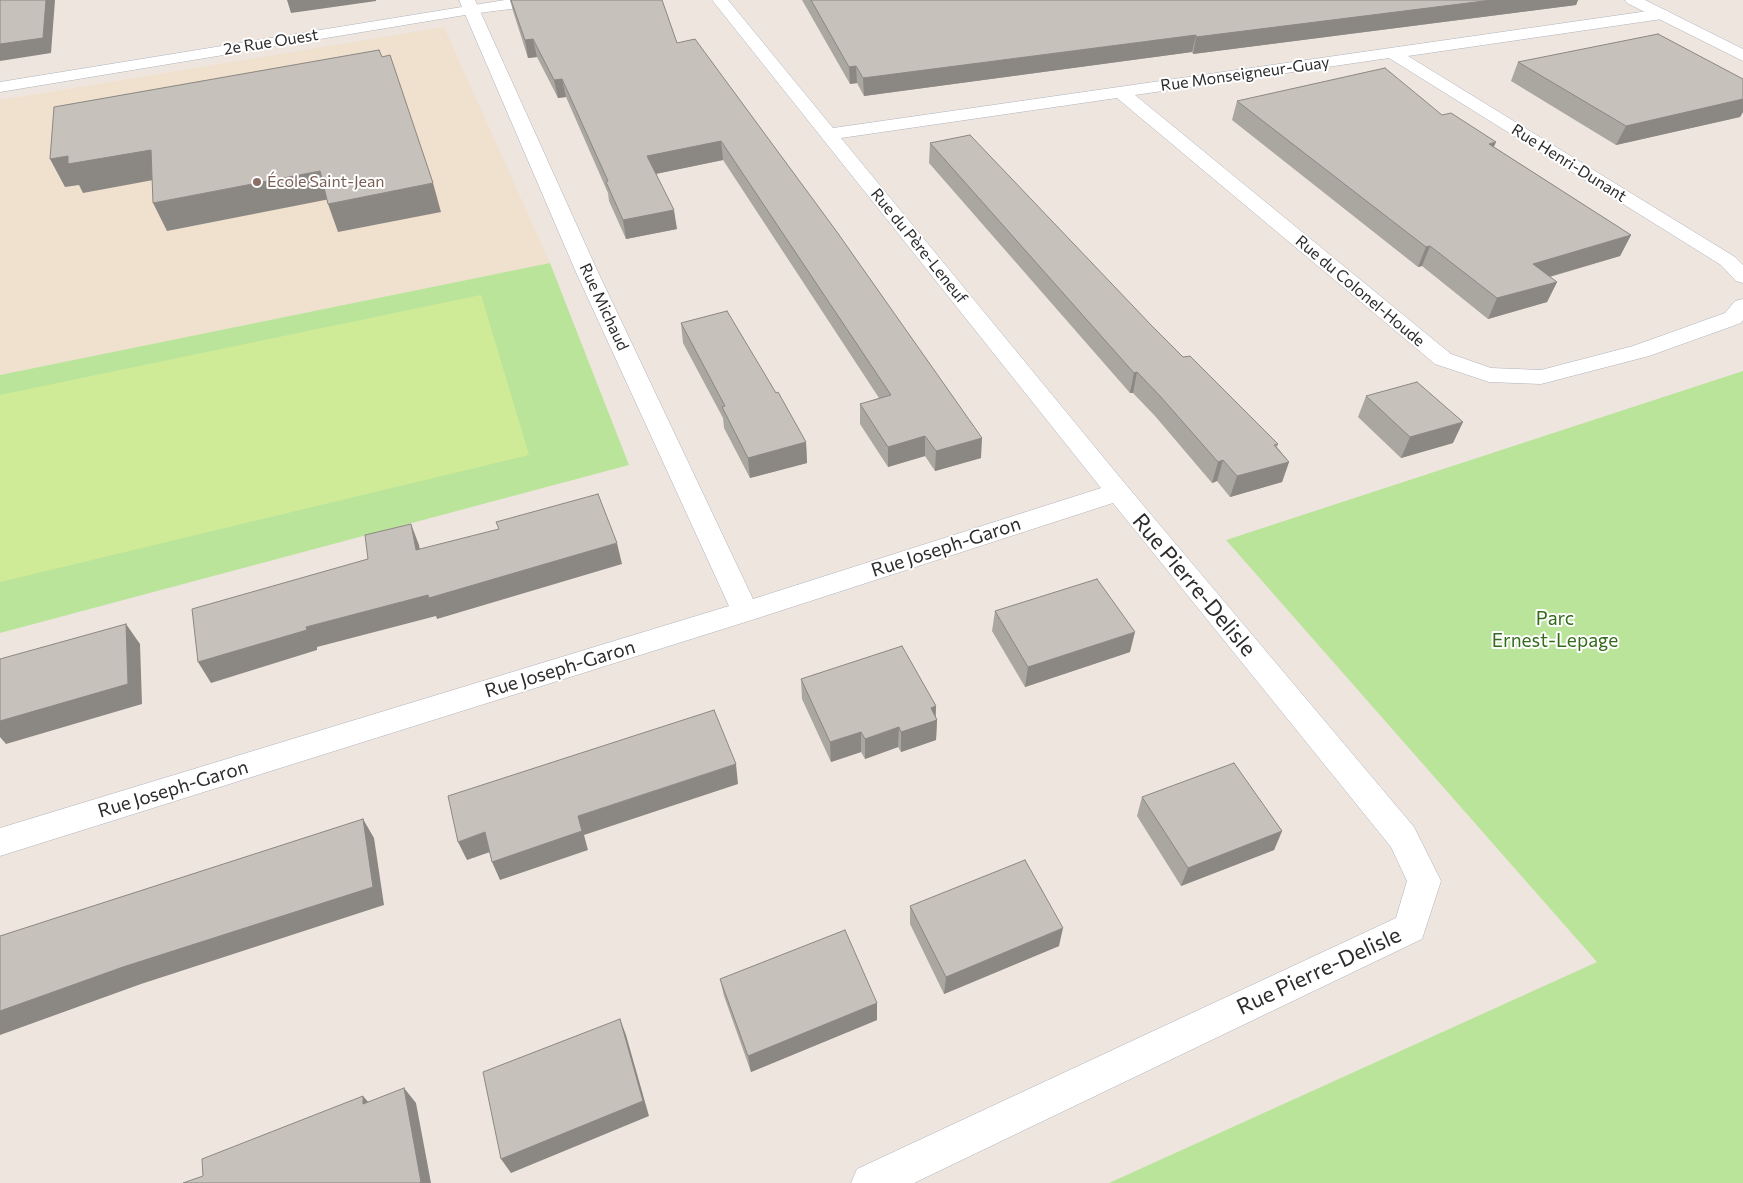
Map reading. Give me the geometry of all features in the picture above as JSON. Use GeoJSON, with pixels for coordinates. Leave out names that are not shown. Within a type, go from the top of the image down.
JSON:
{"type":"FeatureCollection","features":[{"type":"Feature","properties":{"kind":"street","name":"2e Rue Ouest"},"geometry":{"type":"LineString","coordinates":[[0,87],[469,4],[542,0]]}},
{"type":"Feature","properties":{"kind":"street","name":"Rue du Père-Leneuf"},"geometry":{"type":"LineString","coordinates":[[720,0],[1118,492]]}},
{"type":"Feature","properties":{"kind":"street"},"geometry":{"type":"LineString","coordinates":[[1633,0],[1743,56]]}},
{"type":"Feature","properties":{"kind":"street","name":"Rue Michaud"},"geometry":{"type":"LineString","coordinates":[[469,4],[590,279],[745,612]]}},
{"type":"Feature","properties":{"kind":"street","name":"Rue Monseigneur-Guay"},"geometry":{"type":"LineString","coordinates":[[829,134],[1662,14]]}},
{"type":"Feature","properties":{"kind":"street","name":"Rue Henri-Dunant"},"geometry":{"type":"LineString","coordinates":[[1392,53],[1728,261],[1743,277]]}},
{"type":"Feature","properties":{"kind":"street","name":"Rue du Colonel-Houde"},"geometry":{"type":"LineString","coordinates":[[1121,92],[1443,359],[1489,375],[1541,377],[1641,351],[1733,318],[1743,306]]}},
{"type":"Feature","properties":{"kind":"street","name":"Rue Joseph-Garon"},"geometry":{"type":"LineString","coordinates":[[0,842],[745,612],[1118,492]]}},
{"type":"Feature","properties":{"kind":"street","name":"Rue Pierre-Delisle"},"geometry":{"type":"LineString","coordinates":[[872,1183],[1410,928],[1424,881],[1403,837],[1118,492]]}},
{"type":"Feature","properties":{"kind":"shaded area","name":"École Saint-Jean"},"geometry":{"type":"Polygon","coordinates":[[[444,27],[550,263],[0,375],[0,100],[444,27]]]}},
{"type":"Feature","properties":{"kind":"green space"},"geometry":{"type":"Polygon","coordinates":[[[550,263],[629,465],[0,633],[0,375],[550,263]]]}},
{"type":"Feature","properties":{"kind":"green space"},"geometry":{"type":"Polygon","coordinates":[[[481,295],[529,455],[0,582],[0,395],[481,295]]]}},
{"type":"Feature","properties":{"kind":"green space","name":"Parc Ernest-Lepage"},"geometry":{"type":"Polygon","coordinates":[[[1743,371],[1743,1183],[1109,1183],[1597,962],[1226,540],[1743,371]]]}},
{"type":"Feature","properties":{"kind":"building"},"geometry":{"type":"Polygon","coordinates":[[[0,0],[46,0],[43,38],[0,44],[0,0]]]}},
{"type":"Feature","properties":{"kind":"building"},"geometry":{"type":"Polygon","coordinates":[[[511,0],[662,0],[677,43],[695,39],[837,232],[982,438],[936,451],[925,436],[888,447],[860,404],[891,395],[721,141],[647,156],[674,210],[623,220],[606,182],[608,181],[562,79],[554,80],[533,39],[525,40],[511,0]]]}},
{"type":"Feature","properties":{"kind":"building"},"geometry":{"type":"Polygon","coordinates":[[[811,0],[1492,0],[1196,37],[1196,35],[863,78],[856,66],[849,67],[811,0]]]}},
{"type":"Feature","properties":{"kind":"building"},"geometry":{"type":"Polygon","coordinates":[[[1658,34],[1743,79],[1743,99],[1626,126],[1518,62],[1658,34]]]}},
{"type":"Feature","properties":{"kind":"building"},"geometry":{"type":"Polygon","coordinates":[[[379,50],[382,57],[390,55],[433,183],[328,204],[320,171],[153,203],[151,150],[68,164],[68,156],[50,159],[54,107],[379,50]]]}},
{"type":"Feature","properties":{"kind":"building"},"geometry":{"type":"Polygon","coordinates":[[[1385,68],[1442,115],[1451,113],[1496,142],[1489,144],[1631,235],[1533,264],[1557,282],[1497,298],[1430,246],[1426,247],[1237,101],[1385,68]]]}},
{"type":"Feature","properties":{"kind":"building"},"geometry":{"type":"Polygon","coordinates":[[[970,135],[1152,326],[1183,357],[1190,356],[1278,444],[1274,445],[1289,462],[1237,476],[1223,460],[1218,462],[1160,396],[1137,372],[1134,373],[930,143],[970,135]]]}},
{"type":"Feature","properties":{"kind":"building"},"geometry":{"type":"Polygon","coordinates":[[[727,311],[776,393],[778,392],[806,442],[748,458],[722,407],[725,406],[681,323],[727,311]]]}},
{"type":"Feature","properties":{"kind":"building"},"geometry":{"type":"Polygon","coordinates":[[[1417,382],[1463,422],[1410,437],[1366,396],[1417,382]]]}},
{"type":"Feature","properties":{"kind":"building"},"geometry":{"type":"Polygon","coordinates":[[[598,494],[617,543],[429,598],[428,595],[306,627],[307,630],[198,662],[192,609],[368,559],[365,535],[411,524],[416,550],[499,529],[496,522],[598,494]]]}},
{"type":"Feature","properties":{"kind":"building"},"geometry":{"type":"Polygon","coordinates":[[[1097,579],[1135,632],[1028,667],[995,611],[1097,579]]]}},
{"type":"Feature","properties":{"kind":"building"},"geometry":{"type":"Polygon","coordinates":[[[126,624],[128,684],[0,721],[0,659],[126,624]]]}},
{"type":"Feature","properties":{"kind":"building"},"geometry":{"type":"Polygon","coordinates":[[[902,646],[936,706],[931,708],[937,720],[901,732],[899,727],[865,739],[861,732],[830,742],[801,679],[902,646]]]}},
{"type":"Feature","properties":{"kind":"building"},"geometry":{"type":"Polygon","coordinates":[[[714,710],[736,764],[578,816],[582,831],[492,862],[485,832],[458,842],[448,796],[714,710]]]}},
{"type":"Feature","properties":{"kind":"building"},"geometry":{"type":"Polygon","coordinates":[[[1234,763],[1282,831],[1188,868],[1142,797],[1234,763]]]}},
{"type":"Feature","properties":{"kind":"building"},"geometry":{"type":"Polygon","coordinates":[[[363,819],[373,887],[123,967],[0,1011],[0,936],[363,819]]]}},
{"type":"Feature","properties":{"kind":"building"},"geometry":{"type":"Polygon","coordinates":[[[1025,860],[1063,928],[946,977],[910,906],[1025,860]]]}},
{"type":"Feature","properties":{"kind":"building"},"geometry":{"type":"Polygon","coordinates":[[[845,930],[877,1003],[748,1056],[720,979],[845,930]]]}},
{"type":"Feature","properties":{"kind":"building"},"geometry":{"type":"Polygon","coordinates":[[[620,1019],[643,1101],[501,1159],[483,1072],[620,1019]]]}},
{"type":"Feature","properties":{"kind":"building"},"geometry":{"type":"Polygon","coordinates":[[[404,1088],[421,1182],[419,1183],[183,1183],[203,1176],[202,1159],[363,1096],[363,1104],[404,1088]]]}},
{"type":"Feature","properties":{"kind":"place","name":"École Saint-Jean"},"geometry":{"type":"Point","coordinates":[257,182]}}]}
